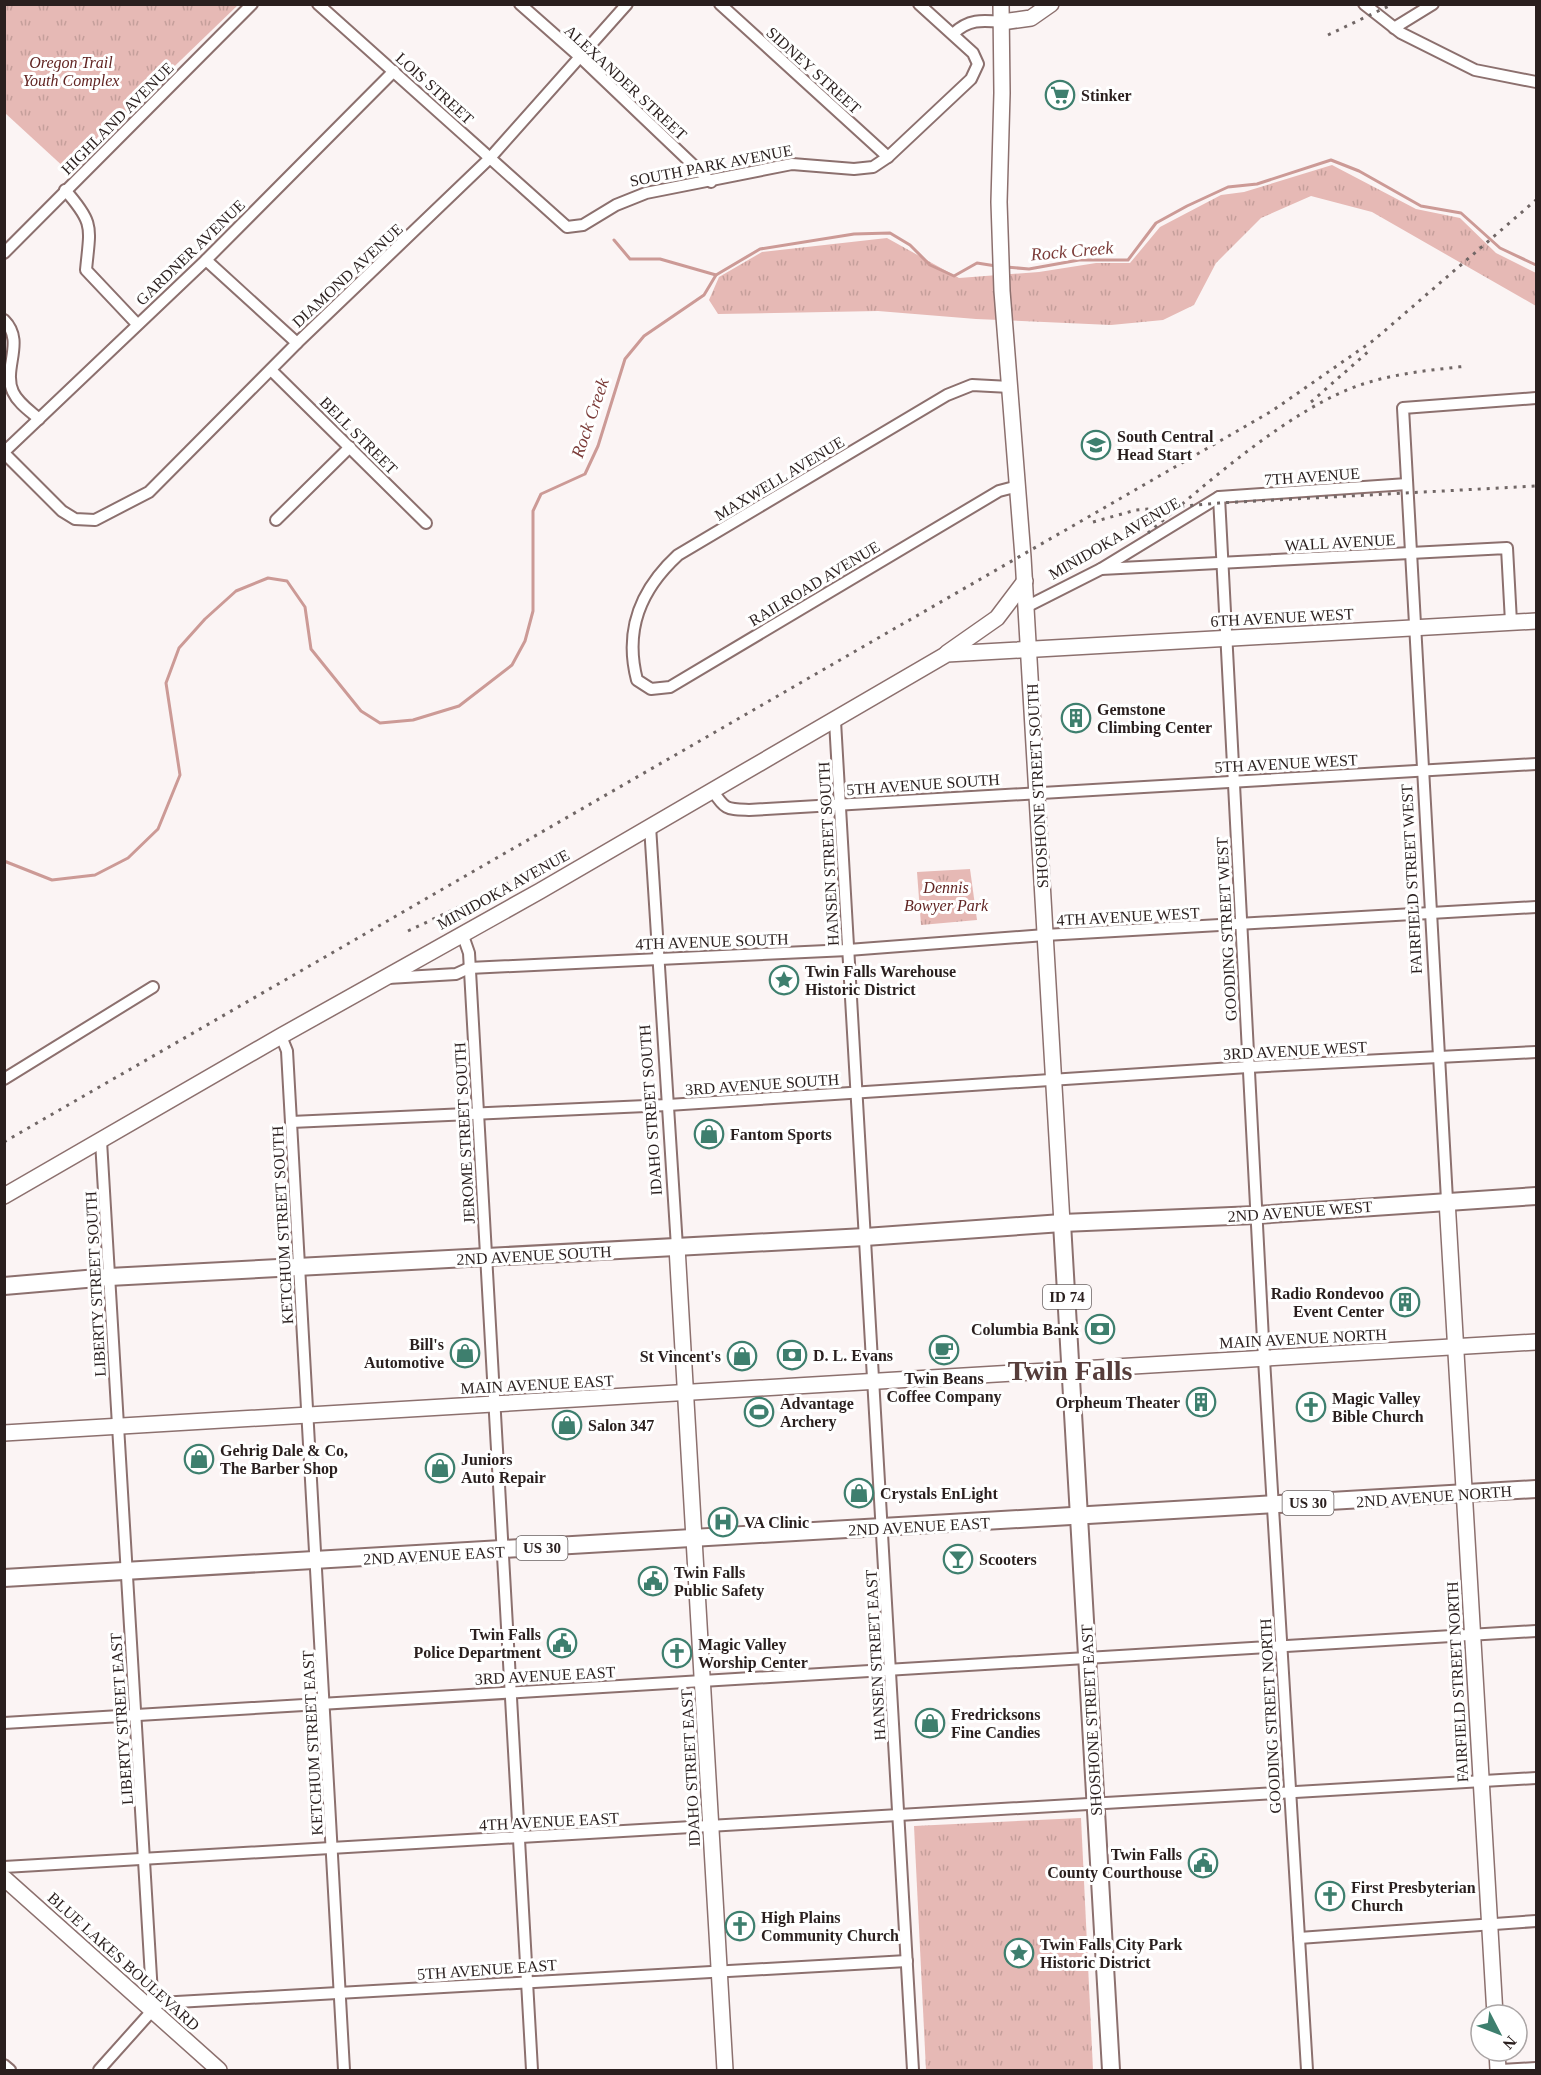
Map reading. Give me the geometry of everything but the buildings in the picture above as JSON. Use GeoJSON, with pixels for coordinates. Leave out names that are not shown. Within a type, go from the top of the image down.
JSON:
{"type":"FeatureCollection","features":[{"type":"Feature","properties":{"kind":"main road","name":"2ND AVENUE WEST"},"geometry":{"type":"LineString","coordinates":[[1062,1223],[1256,1215],[1447,1200],[1536,1196]]}},
{"type":"Feature","properties":{"kind":"main road","name":"2ND AVENUE SOUTH"},"geometry":{"type":"LineString","coordinates":[[4,1286],[110,1278],[865,1237],[1062,1223]]}},
{"type":"Feature","properties":{"kind":"main road","name":"SHOSHONE STREET SOUTH"},"geometry":{"type":"LineString","coordinates":[[1062,1223],[1071,1370]]}},
{"type":"Feature","properties":{"kind":"main road","name":"SHOSHONE STREET EAST"},"geometry":{"type":"LineString","coordinates":[[1071,1370],[1111,2070]]}},
{"type":"Feature","properties":{"kind":"main road","name":"2ND AVENUE NORTH"},"geometry":{"type":"LineString","coordinates":[[1079,1516],[1536,1489]]}},
{"type":"Feature","properties":{"kind":"main road","name":"2ND AVENUE EAST"},"geometry":{"type":"LineString","coordinates":[[4,1578],[127,1573],[1079,1516]]}},
{"type":"Feature","properties":{"kind":"street","name":"HIGHLAND AVENUE"},"geometry":{"type":"LineString","coordinates":[[4,254],[252,4]]}},
{"type":"Feature","properties":{"kind":"street","name":"LOIS STREET"},"geometry":{"type":"LineString","coordinates":[[318,4],[531,195]]}},
{"type":"Feature","properties":{"kind":"street","name":"ALEXANDER STREET"},"geometry":{"type":"LineString","coordinates":[[520,4],[580,57],[711,182]]}},
{"type":"Feature","properties":{"kind":"street","name":"DIAMOND AVENUE"},"geometry":{"type":"LineString","coordinates":[[4,452],[62,511],[75,519],[95,520],[149,492],[297,343],[490,158],[627,4]]}},
{"type":"Feature","properties":{"kind":"street","name":"SIDNEY STREET"},"geometry":{"type":"LineString","coordinates":[[720,4],[888,157]]}},
{"type":"Feature","properties":{"kind":"street"},"geometry":{"type":"LineString","coordinates":[[919,4],[953,34],[963,24],[972,21],[1002,22],[1030,18],[1051,4]]}},
{"type":"Feature","properties":{"kind":"street","name":"ID 74"},"geometry":{"type":"LineString","coordinates":[[1001,4],[1002,22]]}},
{"type":"Feature","properties":{"kind":"street"},"geometry":{"type":"LineString","coordinates":[[1364,4],[1394,28],[1475,70],[1536,82]]}},
{"type":"Feature","properties":{"kind":"street"},"geometry":{"type":"LineString","coordinates":[[1394,28],[1433,4]]}},
{"type":"Feature","properties":{"kind":"street","name":"SHOSHONE STREET SOUTH"},"geometry":{"type":"LineString","coordinates":[[1002,22],[999,202],[1002,291],[1025,580],[1062,1223]]}},
{"type":"Feature","properties":{"kind":"street","name":"SOUTH PARK AVENUE"},"geometry":{"type":"LineString","coordinates":[[531,195],[567,227],[583,225],[616,205],[645,193],[711,182],[792,164],[854,169],[873,167],[888,157],[971,79],[978,64],[973,53],[953,34]]}},
{"type":"Feature","properties":{"kind":"street","name":"GARDNER AVENUE"},"geometry":{"type":"LineString","coordinates":[[4,452],[206,260],[394,71]]}},
{"type":"Feature","properties":{"kind":"street"},"geometry":{"type":"LineString","coordinates":[[65,190],[86,214],[90,225],[86,270],[137,324]]}},
{"type":"Feature","properties":{"kind":"street"},"geometry":{"type":"LineString","coordinates":[[206,260],[297,343]]}},
{"type":"Feature","properties":{"kind":"street"},"geometry":{"type":"LineString","coordinates":[[4,320],[15,338],[10,386],[19,401],[39,419]]}},
{"type":"Feature","properties":{"kind":"street","name":"BELL STREET"},"geometry":{"type":"LineString","coordinates":[[271,370],[426,523]]}},
{"type":"Feature","properties":{"kind":"street","name":"MAXWELL AVENUE"},"geometry":{"type":"LineString","coordinates":[[634,667],[631,656],[639,610],[647,592],[661,571],[678,555],[947,395],[972,385],[1010,383]]}},
{"type":"Feature","properties":{"kind":"street","name":"FAIRFIELD STREET WEST"},"geometry":{"type":"LineString","coordinates":[[1455,1347],[1403,408],[1536,398]]}},
{"type":"Feature","properties":{"kind":"street"},"geometry":{"type":"LineString","coordinates":[[276,520],[350,447]]}},
{"type":"Feature","properties":{"kind":"street","name":"7TH AVENUE"},"geometry":{"type":"LineString","coordinates":[[1219,497],[1407,484]]}},
{"type":"Feature","properties":{"kind":"street","name":"RAILROAD AVENUE"},"geometry":{"type":"LineString","coordinates":[[634,667],[637,680],[651,689],[670,687],[999,491],[1018,486]]}},
{"type":"Feature","properties":{"kind":"street","name":"GOODING STREET WEST"},"geometry":{"type":"LineString","coordinates":[[1219,497],[1264,1359]]}},
{"type":"Feature","properties":{"kind":"street","name":"MINIDOKA AVENUE"},"geometry":{"type":"LineString","coordinates":[[1026,607],[1101,570],[1219,497]]}},
{"type":"Feature","properties":{"kind":"street","name":"WALL AVENUE"},"geometry":{"type":"LineString","coordinates":[[1101,570],[1507,548],[1511,622]]}},
{"type":"Feature","properties":{"kind":"street"},"geometry":{"type":"LineString","coordinates":[[946,654],[997,618],[1025,580]]}},
{"type":"Feature","properties":{"kind":"street","name":"6TH AVENUE WEST"},"geometry":{"type":"LineString","coordinates":[[1029,648],[1536,621]]}},
{"type":"Feature","properties":{"kind":"street","name":"MINIDOKA AVENUE"},"geometry":{"type":"LineString","coordinates":[[4,1196],[835,721],[946,654],[1029,648]]}},
{"type":"Feature","properties":{"kind":"street","name":"HANSEN STREET SOUTH"},"geometry":{"type":"LineString","coordinates":[[835,721],[865,1237]]}},
{"type":"Feature","properties":{"kind":"street","name":"5TH AVENUE WEST"},"geometry":{"type":"LineString","coordinates":[[1037,792],[1536,764]]}},
{"type":"Feature","properties":{"kind":"street","name":"5TH AVENUE SOUTH"},"geometry":{"type":"LineString","coordinates":[[713,790],[723,806],[729,809],[1037,792]]}},
{"type":"Feature","properties":{"kind":"street","name":"IDAHO STREET SOUTH"},"geometry":{"type":"LineString","coordinates":[[650,826],[687,1392]]}},
{"type":"Feature","properties":{"kind":"street","name":"4TH AVENUE WEST"},"geometry":{"type":"LineString","coordinates":[[1046,935],[1536,907]]}},
{"type":"Feature","properties":{"kind":"street","name":"JEROME STREET SOUTH"},"geometry":{"type":"LineString","coordinates":[[462,933],[469,953],[532,2070]]}},
{"type":"Feature","properties":{"kind":"street","name":"4TH AVENUE SOUTH"},"geometry":{"type":"LineString","coordinates":[[382,979],[456,974],[469,968],[848,950],[1046,935]]}},
{"type":"Feature","properties":{"kind":"street"},"geometry":{"type":"LineString","coordinates":[[4,1079],[153,987]]}},
{"type":"Feature","properties":{"kind":"street","name":"KETCHUM STREET SOUTH"},"geometry":{"type":"LineString","coordinates":[[281,1036],[287,1051],[308,1414]]}},
{"type":"Feature","properties":{"kind":"street","name":"3RD AVENUE WEST"},"geometry":{"type":"LineString","coordinates":[[1054,1079],[1248,1066],[1439,1059],[1536,1052]]}},
{"type":"Feature","properties":{"kind":"street","name":"3RD AVENUE SOUTH"},"geometry":{"type":"LineString","coordinates":[[291,1122],[668,1106],[1054,1079]]}},
{"type":"Feature","properties":{"kind":"street","name":"LIBERTY STREET SOUTH"},"geometry":{"type":"LineString","coordinates":[[101,1141],[118,1426]]}},
{"type":"Feature","properties":{"kind":"street","name":"HANSEN STREET EAST"},"geometry":{"type":"LineString","coordinates":[[865,1237],[884,1528],[913,2070]]}},
{"type":"Feature","properties":{"kind":"street","name":"MAIN AVENUE NORTH"},"geometry":{"type":"LineString","coordinates":[[1071,1370],[1536,1342]]}},
{"type":"Feature","properties":{"kind":"street","name":"FAIRFIELD STREET NORTH"},"geometry":{"type":"LineString","coordinates":[[1455,1347],[1494,2003]]}},
{"type":"Feature","properties":{"kind":"street","name":"GOODING STREET NORTH"},"geometry":{"type":"LineString","coordinates":[[1264,1359],[1307,2070]]}},
{"type":"Feature","properties":{"kind":"street","name":"MAIN AVENUE EAST"},"geometry":{"type":"LineString","coordinates":[[4,1433],[1071,1370]]}},
{"type":"Feature","properties":{"kind":"street","name":"IDAHO STREET EAST"},"geometry":{"type":"LineString","coordinates":[[687,1392],[725,2070]]}},
{"type":"Feature","properties":{"kind":"street","name":"KETCHUM STREET EAST"},"geometry":{"type":"LineString","coordinates":[[308,1414],[344,2070]]}},
{"type":"Feature","properties":{"kind":"street","name":"LIBERTY STREET EAST"},"geometry":{"type":"LineString","coordinates":[[118,1426],[153,2011]]}},
{"type":"Feature","properties":{"kind":"street","name":"3RD AVENUE EAST"},"geometry":{"type":"LineString","coordinates":[[4,1723],[1536,1631]]}},
{"type":"Feature","properties":{"kind":"street","name":"4TH AVENUE EAST"},"geometry":{"type":"LineString","coordinates":[[4,1867],[1536,1778]]}},
{"type":"Feature","properties":{"kind":"street","name":"BLUE LAKES BOULEVARD"},"geometry":{"type":"LineString","coordinates":[[4,1878],[219,2070]]}},
{"type":"Feature","properties":{"kind":"street"},"geometry":{"type":"LineString","coordinates":[[1299,1938],[1536,1921]]}},
{"type":"Feature","properties":{"kind":"street","name":"5TH AVENUE EAST"},"geometry":{"type":"LineString","coordinates":[[99,2070],[159,2003],[907,1961]]}},
{"type":"Feature","properties":{"kind":"street"},"geometry":{"type":"LineString","coordinates":[[4,2065],[10,2070]]}},
{"type":"Feature","properties":{"kind":"street"},"geometry":{"type":"LineString","coordinates":[[1499,2070],[1536,2068]]}},
{"type":"Feature","properties":{"kind":"green space","name":"Oregon Trail Youth Complex"},"geometry":{"type":"Polygon","coordinates":[[[4,5],[238,5],[67,170],[5,113],[4,5]]]}},
{"type":"Feature","properties":{"kind":"green space"},"geometry":{"type":"Polygon","coordinates":[[[1332,165],[1416,209],[1460,218],[1496,253],[1536,273],[1536,306],[1372,212],[1311,196],[1261,218],[1216,263],[1194,305],[1163,320],[1111,325],[976,319],[878,311],[718,314],[709,300],[719,277],[762,252],[887,238],[959,278],[1039,272],[1096,263],[1130,263],[1160,227],[1221,195],[1244,192],[1332,165]]]}},
{"type":"Feature","properties":{"kind":"green space","name":"Dennis Bowyer Park"},"geometry":{"type":"Polygon","coordinates":[[[970,869],[977,920],[921,925],[917,872],[970,869]]]}},
{"type":"Feature","properties":{"kind":"green space"},"geometry":{"type":"Polygon","coordinates":[[[1081,1818],[1093,2070],[926,2070],[914,1826],[1081,1818]]]}},
{"type":"Feature","properties":{"kind":"waterway","name":"Rock Creek"},"geometry":{"type":"LineString","coordinates":[[1006,267],[1029,269],[1079,260],[1128,260],[1156,223],[1187,206],[1228,187],[1257,184],[1331,160],[1359,171],[1421,206],[1461,213],[1500,248],[1536,265]]}},
{"type":"Feature","properties":{"kind":"waterway","name":"Rock Creek"},"geometry":{"type":"LineString","coordinates":[[4,861],[52,880],[95,875],[128,858],[158,829],[180,775],[166,683],[179,648],[205,619],[236,591],[268,578],[287,581],[305,607],[311,649],[361,711],[380,723],[413,720],[459,706],[512,665],[525,641],[533,611],[533,511],[541,494],[585,474],[598,446],[625,359],[644,336],[704,295],[716,275],[760,249],[854,234],[890,233],[910,245],[930,265],[954,276],[977,263],[996,266]]}},
{"type":"Feature","properties":{"kind":"waterway"},"geometry":{"type":"LineString","coordinates":[[614,240],[630,259],[660,259],[716,275]]}},
{"type":"Feature","properties":{"kind":"railway"},"geometry":{"type":"LineString","coordinates":[[1328,35],[1393,4]]}},
{"type":"Feature","properties":{"kind":"railway"},"geometry":{"type":"LineString","coordinates":[[4,1142],[1272,411],[1374,340],[1536,200]]}},
{"type":"Feature","properties":{"kind":"railway"},"geometry":{"type":"LineString","coordinates":[[1311,402],[1369,351]]}},
{"type":"Feature","properties":{"kind":"railway"},"geometry":{"type":"LineString","coordinates":[[1148,533],[1196,492],[1279,428],[1336,395],[1389,377],[1467,366]]}},
{"type":"Feature","properties":{"kind":"railway"},"geometry":{"type":"LineString","coordinates":[[1093,522],[1136,510],[1219,503],[1536,486]]}},
{"type":"Feature","properties":{"kind":"railway"},"geometry":{"type":"LineString","coordinates":[[408,931],[499,888],[563,851]]}},
{"type":"Feature","properties":{"kind":"place","name":"Stinker"},"geometry":{"type":"Point","coordinates":[1060,95]}},
{"type":"Feature","properties":{"kind":"place","name":"South Central Head Start"},"geometry":{"type":"Point","coordinates":[1096,445]}},
{"type":"Feature","properties":{"kind":"place","name":"Gemstone Climbing Center"},"geometry":{"type":"Point","coordinates":[1076,718]}},
{"type":"Feature","properties":{"kind":"place","name":"Twin Falls Warehouse Historic District"},"geometry":{"type":"Point","coordinates":[784,980]}},
{"type":"Feature","properties":{"kind":"place","name":"Fantom Sports"},"geometry":{"type":"Point","coordinates":[709,1134]}},
{"type":"Feature","properties":{"kind":"place","name":"Radio Rondevoo Event Center"},"geometry":{"type":"Point","coordinates":[1405,1302]}},
{"type":"Feature","properties":{"kind":"place","name":"Columbia Bank"},"geometry":{"type":"Point","coordinates":[1100,1329]}},
{"type":"Feature","properties":{"kind":"place","name":"Twin Beans Coffee Company"},"geometry":{"type":"Point","coordinates":[944,1350]}},
{"type":"Feature","properties":{"kind":"place","name":"Bill's Automotive"},"geometry":{"type":"Point","coordinates":[465,1353]}},
{"type":"Feature","properties":{"kind":"place","name":"D. L. Evans"},"geometry":{"type":"Point","coordinates":[792,1355]}},
{"type":"Feature","properties":{"kind":"place","name":"St Vincent's"},"geometry":{"type":"Point","coordinates":[742,1356]}},
{"type":"Feature","properties":{"kind":"place","name":"Orpheum Theater"},"geometry":{"type":"Point","coordinates":[1201,1402]}},
{"type":"Feature","properties":{"kind":"place","name":"Magic Valley Bible Church"},"geometry":{"type":"Point","coordinates":[1311,1407]}},
{"type":"Feature","properties":{"kind":"place","name":"Advantage Archery"},"geometry":{"type":"Point","coordinates":[759,1412]}},
{"type":"Feature","properties":{"kind":"place","name":"Salon 347"},"geometry":{"type":"Point","coordinates":[567,1425]}},
{"type":"Feature","properties":{"kind":"place","name":"Gehrig Dale & Co, The Barber Shop"},"geometry":{"type":"Point","coordinates":[199,1459]}},
{"type":"Feature","properties":{"kind":"place","name":"Juniors Auto Repair"},"geometry":{"type":"Point","coordinates":[440,1468]}},
{"type":"Feature","properties":{"kind":"place","name":"Crystals EnLight"},"geometry":{"type":"Point","coordinates":[859,1493]}},
{"type":"Feature","properties":{"kind":"place","name":"VA Clinic"},"geometry":{"type":"Point","coordinates":[723,1522]}},
{"type":"Feature","properties":{"kind":"place","name":"Scooters"},"geometry":{"type":"Point","coordinates":[958,1559]}},
{"type":"Feature","properties":{"kind":"place","name":"Twin Falls Public Safety"},"geometry":{"type":"Point","coordinates":[653,1581]}},
{"type":"Feature","properties":{"kind":"place","name":"Twin Falls Police Department"},"geometry":{"type":"Point","coordinates":[562,1643]}},
{"type":"Feature","properties":{"kind":"place","name":"Magic Valley Worship Center"},"geometry":{"type":"Point","coordinates":[677,1653]}},
{"type":"Feature","properties":{"kind":"place","name":"Fredricksons Fine Candies"},"geometry":{"type":"Point","coordinates":[930,1723]}},
{"type":"Feature","properties":{"kind":"place","name":"Twin Falls County Courthouse"},"geometry":{"type":"Point","coordinates":[1203,1863]}},
{"type":"Feature","properties":{"kind":"place","name":"First Presbyterian Church"},"geometry":{"type":"Point","coordinates":[1330,1896]}},
{"type":"Feature","properties":{"kind":"place","name":"High Plains Community Church"},"geometry":{"type":"Point","coordinates":[740,1926]}},
{"type":"Feature","properties":{"kind":"place","name":"Twin Falls City Park Historic District"},"geometry":{"type":"Point","coordinates":[1019,1953]}},
{"type":"Feature","properties":{"kind":"district","name":"Twin Falls"},"geometry":{"type":"Point","coordinates":[1070,1370]}}]}
